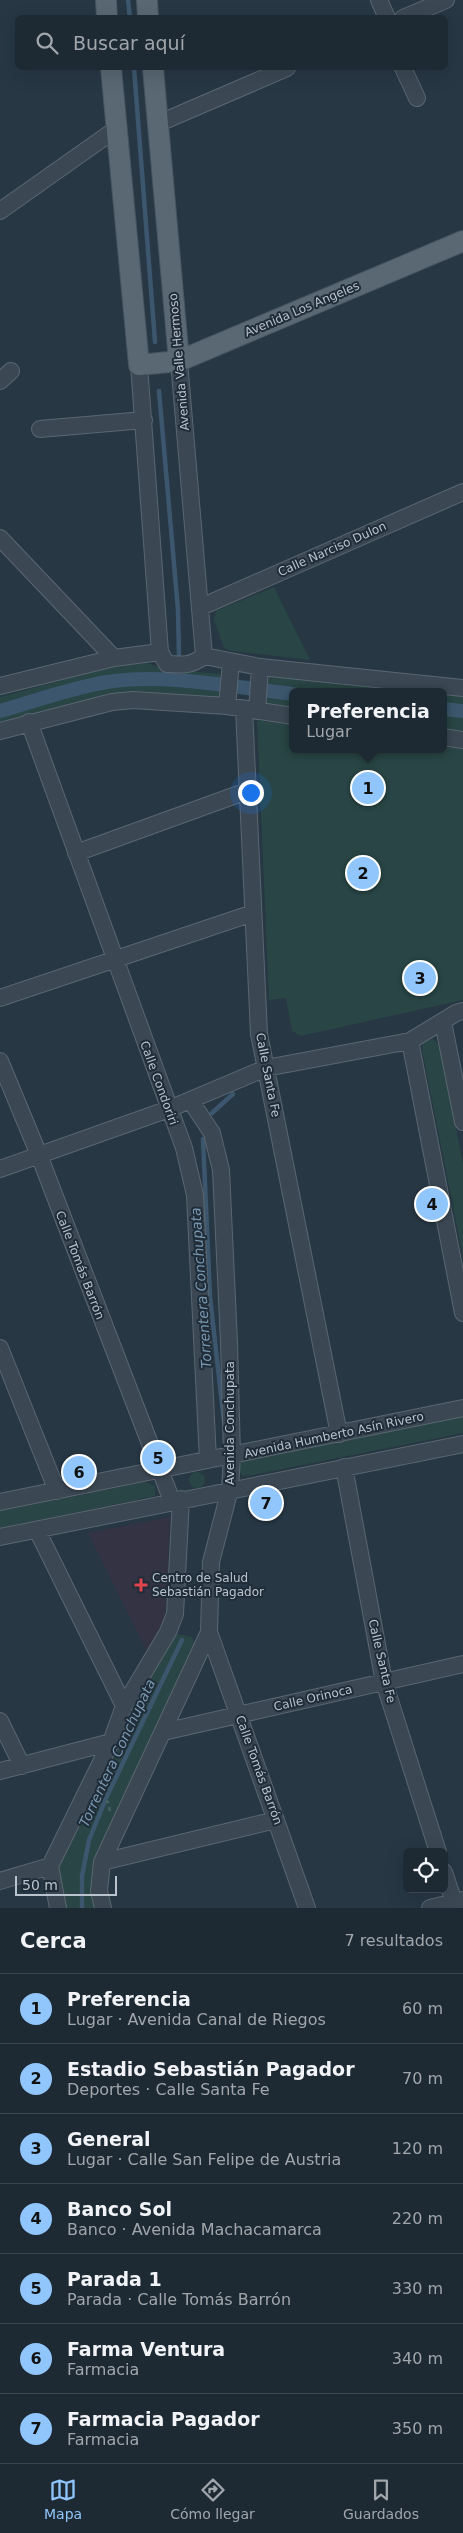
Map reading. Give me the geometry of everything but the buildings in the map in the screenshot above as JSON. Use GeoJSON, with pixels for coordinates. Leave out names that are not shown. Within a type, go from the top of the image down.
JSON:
{"type":"FeatureCollection","features":[{"type":"Feature","properties":{"kind":"main road"},"geometry":{"type":"LineString","coordinates":[[106,0],[107,15]]}},
{"type":"Feature","properties":{"kind":"main road"},"geometry":{"type":"LineString","coordinates":[[147,0],[148,15]]}},
{"type":"Feature","properties":{"kind":"main road"},"geometry":{"type":"LineString","coordinates":[[111,70],[139,365]]}},
{"type":"Feature","properties":{"kind":"main road","name":"Avenida Valle Hermoso"},"geometry":{"type":"LineString","coordinates":[[153,70],[179,361]]}},
{"type":"Feature","properties":{"kind":"main road","name":"Avenida Los Angeles"},"geometry":{"type":"LineString","coordinates":[[139,365],[179,361],[463,241]]}},
{"type":"Feature","properties":{"kind":"street"},"geometry":{"type":"LineString","coordinates":[[379,0],[385,15]]}},
{"type":"Feature","properties":{"kind":"street"},"geometry":{"type":"LineString","coordinates":[[410,15],[446,0]]}},
{"type":"Feature","properties":{"kind":"street"},"geometry":{"type":"LineString","coordinates":[[157,124],[282,70]]}},
{"type":"Feature","properties":{"kind":"street"},"geometry":{"type":"LineString","coordinates":[[404,70],[417,98]]}},
{"type":"Feature","properties":{"kind":"street"},"geometry":{"type":"LineString","coordinates":[[0,211],[116,129]]}},
{"type":"Feature","properties":{"kind":"street","name":"Avenida Valle Hermoso"},"geometry":{"type":"LineString","coordinates":[[179,361],[204,656]]}},
{"type":"Feature","properties":{"kind":"street"},"geometry":{"type":"LineString","coordinates":[[139,365],[160,652],[167,664],[185,666],[195,663],[204,656],[231,662],[256,693],[289,714]]}},
{"type":"Feature","properties":{"kind":"street"},"geometry":{"type":"LineString","coordinates":[[40,429],[144,420]]}},
{"type":"Feature","properties":{"kind":"street","name":"Calle Narciso Dulon"},"geometry":{"type":"LineString","coordinates":[[201,607],[463,492]]}},
{"type":"Feature","properties":{"kind":"street"},"geometry":{"type":"LineString","coordinates":[[0,538],[114,658]]}},
{"type":"Feature","properties":{"kind":"street"},"geometry":{"type":"LineString","coordinates":[[0,686],[114,658],[160,652]]}},
{"type":"Feature","properties":{"kind":"street"},"geometry":{"type":"LineString","coordinates":[[228,693],[231,662]]}},
{"type":"Feature","properties":{"kind":"street"},"geometry":{"type":"LineString","coordinates":[[447,688],[463,688]]}},
{"type":"Feature","properties":{"kind":"street"},"geometry":{"type":"LineString","coordinates":[[0,731],[112,702],[228,693],[289,692]]}},
{"type":"Feature","properties":{"kind":"street","name":"Calle Santa Fe"},"geometry":{"type":"LineString","coordinates":[[256,693],[247,791],[259,1034],[339,1434]]}},
{"type":"Feature","properties":{"kind":"street","name":"Calle Condoriri"},"geometry":{"type":"LineString","coordinates":[[29,722],[168,1109],[184,1148],[195,1196],[208,1460]]}},
{"type":"Feature","properties":{"kind":"street"},"geometry":{"type":"LineString","coordinates":[[447,738],[463,740]]}},
{"type":"Feature","properties":{"kind":"street"},"geometry":{"type":"LineString","coordinates":[[76,854],[247,791]]}},
{"type":"Feature","properties":{"kind":"street"},"geometry":{"type":"LineString","coordinates":[[0,998],[253,913]]}},
{"type":"Feature","properties":{"kind":"street"},"geometry":{"type":"LineString","coordinates":[[0,1170],[168,1109],[266,1068],[410,1040],[456,1013],[463,1011]]}},
{"type":"Feature","properties":{"kind":"street"},"geometry":{"type":"LineString","coordinates":[[443,1022],[463,1122]]}},
{"type":"Feature","properties":{"kind":"street"},"geometry":{"type":"LineString","coordinates":[[410,1040],[463,1313]]}},
{"type":"Feature","properties":{"kind":"street","name":"Calle Tomás Barrón"},"geometry":{"type":"LineString","coordinates":[[0,1062],[38,1155],[158,1470]]}},
{"type":"Feature","properties":{"kind":"street","name":"Avenida Conchupata"},"geometry":{"type":"LineString","coordinates":[[103,1908],[99,1891],[102,1862],[209,1632],[211,1562],[230,1489],[232,1456],[221,1170],[212,1133],[190,1100]]}},
{"type":"Feature","properties":{"kind":"street"},"geometry":{"type":"LineString","coordinates":[[0,1348],[57,1491]]}},
{"type":"Feature","properties":{"kind":"street","name":"Avenida Humberto Asín Rivero"},"geometry":{"type":"LineString","coordinates":[[0,1502],[463,1408]]}},
{"type":"Feature","properties":{"kind":"street"},"geometry":{"type":"LineString","coordinates":[[0,1537],[344,1466],[463,1444]]}},
{"type":"Feature","properties":{"kind":"street","name":"Calle Santa Fe"},"geometry":{"type":"LineString","coordinates":[[344,1466],[384,1682],[437,1848]]}},
{"type":"Feature","properties":{"kind":"street"},"geometry":{"type":"LineString","coordinates":[[58,1908],[50,1866],[111,1742],[124,1706],[168,1632],[175,1614],[177,1500],[158,1470]]}},
{"type":"Feature","properties":{"kind":"street"},"geometry":{"type":"LineString","coordinates":[[37,1530],[124,1706]]}},
{"type":"Feature","properties":{"kind":"street","name":"Calle Tomás Barrón"},"geometry":{"type":"LineString","coordinates":[[209,1632],[307,1908]]}},
{"type":"Feature","properties":{"kind":"street","name":"Calle Orinoca"},"geometry":{"type":"LineString","coordinates":[[163,1732],[463,1664]]}},
{"type":"Feature","properties":{"kind":"street"},"geometry":{"type":"LineString","coordinates":[[0,1721],[22,1766]]}},
{"type":"Feature","properties":{"kind":"street"},"geometry":{"type":"LineString","coordinates":[[0,1771],[111,1742]]}},
{"type":"Feature","properties":{"kind":"street"},"geometry":{"type":"LineString","coordinates":[[102,1862],[276,1820]]}},
{"type":"Feature","properties":{"kind":"street"},"geometry":{"type":"LineString","coordinates":[[0,1881],[50,1866]]}},
{"type":"Feature","properties":{"kind":"street"},"geometry":{"type":"LineString","coordinates":[[430,1908],[458,1901],[448,1880]]}},
{"type":"Feature","properties":{"kind":"path"},"geometry":{"type":"LineString","coordinates":[[100,1799],[108,1802]]}},
{"type":"Feature","properties":{"kind":"shaded area","name":"Centro de Salud Sebastián Pagador"},"geometry":{"type":"Polygon","coordinates":[[[170,1517],[165,1617],[147,1652],[88,1533],[170,1517]]]}},
{"type":"Feature","properties":{"kind":"green space"},"geometry":{"type":"Polygon","coordinates":[[[274,587],[310,660],[231,651],[224,648],[214,620],[216,611],[274,587]]]}},
{"type":"Feature","properties":{"kind":"green space"},"geometry":{"type":"Polygon","coordinates":[[[146,663],[167,669],[223,674],[220,700],[136,692],[121,693],[0,724],[0,697],[103,669],[146,663]]]}},
{"type":"Feature","properties":{"kind":"green space"},"geometry":{"type":"Polygon","coordinates":[[[266,676],[381,688],[289,688],[289,708],[265,705],[266,676]]]}},
{"type":"Feature","properties":{"kind":"green space"},"geometry":{"type":"Polygon","coordinates":[[[447,694],[463,696],[463,731],[447,729],[447,694]]]}},
{"type":"Feature","properties":{"kind":"green space"},"geometry":{"type":"Polygon","coordinates":[[[257,720],[289,724],[289,753],[447,753],[447,746],[463,748],[463,1000],[301,1036],[292,1031],[286,998],[269,1000],[257,720]]]}},
{"type":"Feature","properties":{"kind":"green space"},"geometry":{"type":"Polygon","coordinates":[[[433,1039],[440,1046],[463,1164],[463,1257],[422,1050],[423,1043],[433,1039]]]}},
{"type":"Feature","properties":{"kind":"green space"},"geometry":{"type":"Polygon","coordinates":[[[463,1416],[463,1433],[248,1476],[242,1475],[238,1470],[242,1461],[463,1416]]]}},
{"type":"Feature","properties":{"kind":"green space"},"geometry":{"type":"Polygon","coordinates":[[[197,1472],[203,1474],[205,1480],[203,1486],[197,1488],[191,1486],[189,1480],[191,1474],[197,1472]]]}},
{"type":"Feature","properties":{"kind":"green space"},"geometry":{"type":"Polygon","coordinates":[[[145,1482],[155,1486],[155,1496],[0,1528],[0,1511],[145,1482]]]}},
{"type":"Feature","properties":{"kind":"green space"},"geometry":{"type":"Polygon","coordinates":[[[178,1634],[192,1637],[195,1643],[98,1860],[96,1908],[63,1908],[56,1866],[125,1718],[172,1636],[178,1634]]]}},
{"type":"Feature","properties":{"kind":"waterway"},"geometry":{"type":"LineString","coordinates":[[128,0],[130,15]]}},
{"type":"Feature","properties":{"kind":"waterway"},"geometry":{"type":"LineString","coordinates":[[134,70],[155,342]]}},
{"type":"Feature","properties":{"kind":"waterway"},"geometry":{"type":"LineString","coordinates":[[159,391],[178,610],[179,655]]}},
{"type":"Feature","properties":{"kind":"waterway"},"geometry":{"type":"LineString","coordinates":[[0,711],[80,688],[107,682],[130,680],[177,680],[289,693]]}},
{"type":"Feature","properties":{"kind":"waterway"},"geometry":{"type":"LineString","coordinates":[[447,709],[463,711]]}},
{"type":"Feature","properties":{"kind":"waterway","name":"Torrentera Conchupata"},"geometry":{"type":"LineString","coordinates":[[212,1113],[233,1094]]}},
{"type":"Feature","properties":{"kind":"waterway","name":"Torrentera Conchupata"},"geometry":{"type":"LineString","coordinates":[[203,1139],[210,1297],[224,1422]]}},
{"type":"Feature","properties":{"kind":"waterway","name":"Torrentera Conchupata"},"geometry":{"type":"LineString","coordinates":[[82,1908],[82,1876],[89,1840],[107,1796],[182,1640]]}},
{"type":"Feature","properties":{"kind":"place","name":"Preferencia"},"geometry":{"type":"Point","coordinates":[368,788]}},
{"type":"Feature","properties":{"kind":"place","name":"Estadio Sebastián Pagador"},"geometry":{"type":"Point","coordinates":[363,873]}},
{"type":"Feature","properties":{"kind":"place","name":"General"},"geometry":{"type":"Point","coordinates":[420,978]}},
{"type":"Feature","properties":{"kind":"place","name":"Banco Sol"},"geometry":{"type":"Point","coordinates":[432,1204]}},
{"type":"Feature","properties":{"kind":"place","name":"Parada 1"},"geometry":{"type":"Point","coordinates":[158,1458]}},
{"type":"Feature","properties":{"kind":"place","name":"Farma Ventura"},"geometry":{"type":"Point","coordinates":[79,1472]}},
{"type":"Feature","properties":{"kind":"place","name":"Farmacia Pagador"},"geometry":{"type":"Point","coordinates":[266,1503]}},
{"type":"Feature","properties":{"kind":"place","name":"Centro de Salud Sebastián Pagador"},"geometry":{"type":"Point","coordinates":[141,1585]}}]}
